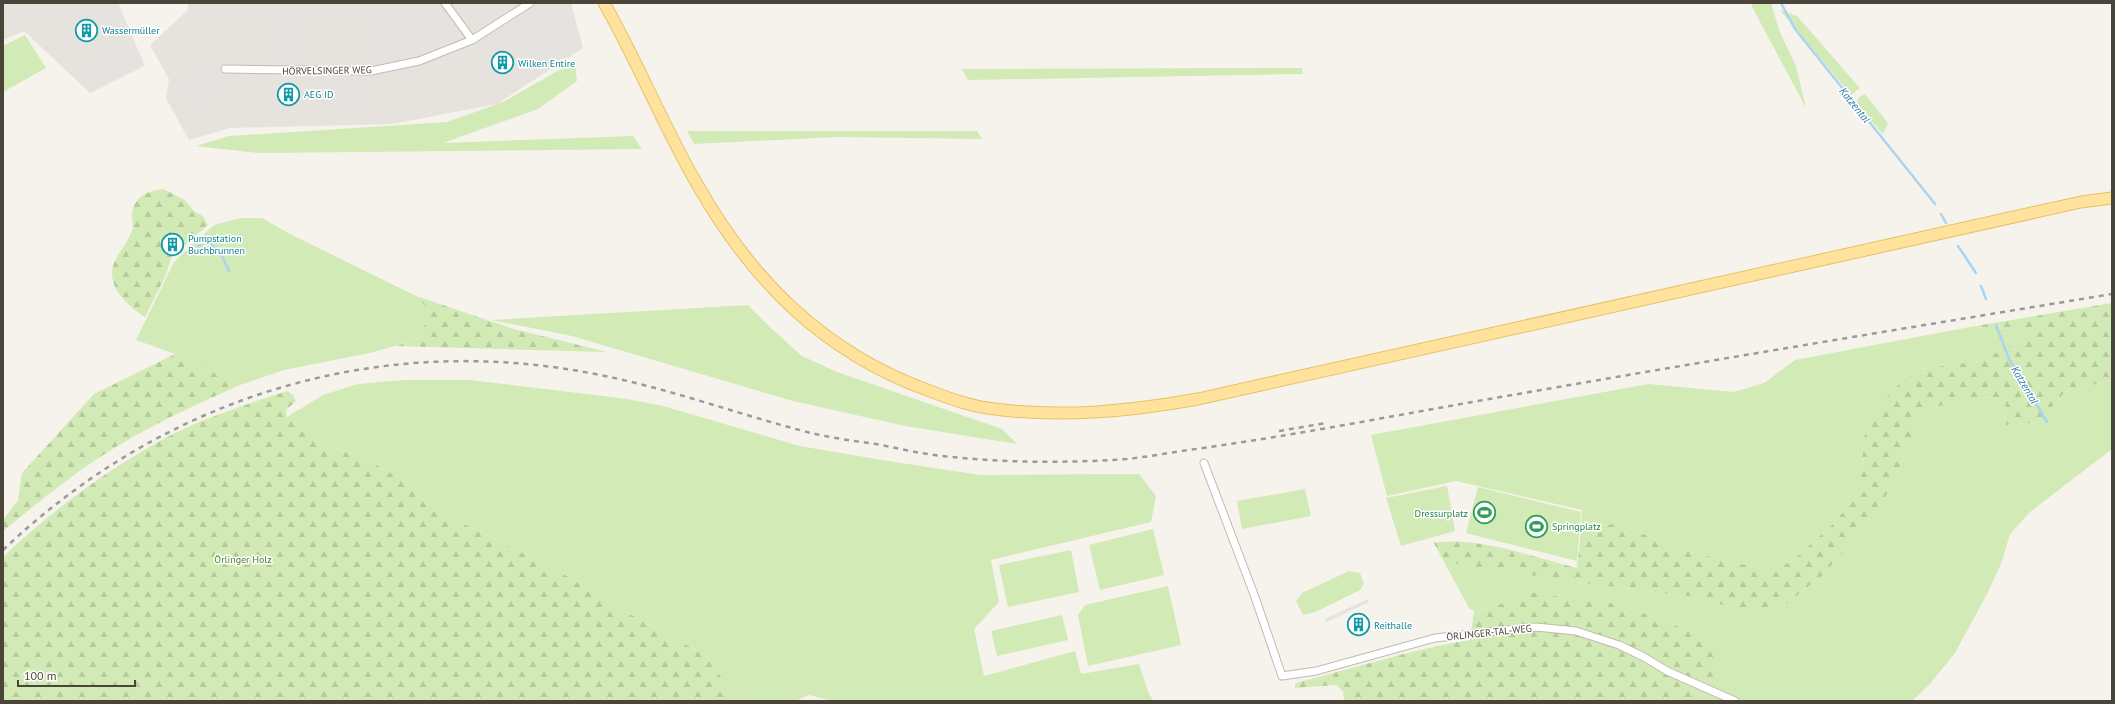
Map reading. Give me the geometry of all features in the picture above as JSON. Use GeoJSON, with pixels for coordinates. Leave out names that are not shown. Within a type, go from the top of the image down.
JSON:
{"type":"FeatureCollection","features":[{"type":"Feature","properties":{"kind":"main road"},"geometry":{"type":"LineString","coordinates":[[604,3],[697,185],[735,244],[761,277],[785,303],[819,331],[877,369],[953,399],[993,409],[1067,414],[1136,409],[1173,404],[2081,202],[2112,198]]}},
{"type":"Feature","properties":{"kind":"street"},"geometry":{"type":"LineString","coordinates":[[446,3],[472,40]]}},
{"type":"Feature","properties":{"kind":"street","name":"HÖRVELSINGER WEG"},"geometry":{"type":"LineString","coordinates":[[225,69],[371,71],[419,61],[472,40],[530,3]]}},
{"type":"Feature","properties":{"kind":"street","name":"ÖRLINGER-TAL-WEG"},"geometry":{"type":"LineString","coordinates":[[1204,462],[1252,590],[1282,676],[1316,671],[1435,638],[1536,627],[1576,631],[1619,645],[1644,657],[1667,671],[1735,701]]}},
{"type":"Feature","properties":{"kind":"shaded area"},"geometry":{"type":"Polygon","coordinates":[[[3,3],[118,3],[145,66],[90,93],[24,31],[3,40],[3,3]]]}},
{"type":"Feature","properties":{"kind":"shaded area"},"geometry":{"type":"Polygon","coordinates":[[[188,3],[571,3],[583,48],[497,104],[392,124],[230,128],[189,140],[166,98],[169,79],[150,45],[187,11],[188,3]]]}},
{"type":"Feature","properties":{"kind":"shaded area"},"geometry":{"type":"Polygon","coordinates":[[[414,3],[442,3],[460,27],[459,33],[420,48],[412,34],[409,23],[414,3]]]}},
{"type":"Feature","properties":{"kind":"shaded area"},"geometry":{"type":"Polygon","coordinates":[[[552,7],[572,40],[528,69],[509,34],[552,7]]]}},
{"type":"Feature","properties":{"kind":"shaded area"},"geometry":{"type":"Polygon","coordinates":[[[300,28],[300,59],[280,60],[280,29],[300,28]]]}},
{"type":"Feature","properties":{"kind":"shaded area"},"geometry":{"type":"Polygon","coordinates":[[[371,30],[403,30],[403,38],[410,39],[409,55],[372,60],[371,30]]]}},
{"type":"Feature","properties":{"kind":"shaded area"},"geometry":{"type":"Polygon","coordinates":[[[128,49],[138,67],[94,86],[87,68],[128,49]]]}},
{"type":"Feature","properties":{"kind":"shaded area"},"geometry":{"type":"Polygon","coordinates":[[[213,75],[221,88],[203,97],[201,94],[194,99],[189,91],[195,88],[192,83],[213,75]]]}},
{"type":"Feature","properties":{"kind":"shaded area"},"geometry":{"type":"Polygon","coordinates":[[[362,81],[364,110],[318,109],[318,103],[325,103],[325,82],[362,81]]]}},
{"type":"Feature","properties":{"kind":"shaded area"},"geometry":{"type":"Polygon","coordinates":[[[1368,599],[1369,602],[1327,622],[1325,619],[1368,599]]]}},
{"type":"Feature","properties":{"kind":"green space"},"geometry":{"type":"Polygon","coordinates":[[[1758,3],[1771,3],[1779,30],[1796,66],[1806,108],[1751,5],[1758,3]]]}},
{"type":"Feature","properties":{"kind":"green space"},"geometry":{"type":"Polygon","coordinates":[[[1780,10],[1797,16],[1860,88],[1851,95],[1780,10]]]}},
{"type":"Feature","properties":{"kind":"green space"},"geometry":{"type":"Polygon","coordinates":[[[25,35],[46,68],[3,92],[3,46],[25,35]]]}},
{"type":"Feature","properties":{"kind":"green space"},"geometry":{"type":"Polygon","coordinates":[[[575,61],[577,81],[538,109],[443,143],[633,136],[642,149],[259,153],[196,146],[229,136],[447,122],[503,102],[575,61]]]}},
{"type":"Feature","properties":{"kind":"green space"},"geometry":{"type":"Polygon","coordinates":[[[1302,68],[1303,74],[968,80],[962,69],[1302,68]]]}},
{"type":"Feature","properties":{"kind":"green space"},"geometry":{"type":"Polygon","coordinates":[[[1865,94],[1888,123],[1883,134],[1856,104],[1858,98],[1865,94]]]}},
{"type":"Feature","properties":{"kind":"green space"},"geometry":{"type":"Polygon","coordinates":[[[687,131],[977,131],[982,139],[838,137],[694,144],[687,131]]]}},
{"type":"Feature","properties":{"kind":"green space"},"geometry":{"type":"Polygon","coordinates":[[[163,189],[185,200],[195,212],[203,216],[208,225],[185,245],[179,245],[173,252],[166,275],[145,317],[125,301],[115,287],[112,271],[116,259],[132,231],[132,216],[135,204],[146,193],[163,189]]]}},
{"type":"Feature","properties":{"kind":"green space"},"geometry":{"type":"Polygon","coordinates":[[[241,218],[262,218],[290,234],[416,296],[428,309],[422,338],[370,353],[284,370],[240,385],[175,354],[136,340],[174,262],[214,225],[241,218]]]}},
{"type":"Feature","properties":{"kind":"green space"},"geometry":{"type":"Polygon","coordinates":[[[416,296],[514,329],[607,352],[396,346],[422,338],[428,309],[416,296]]]}},
{"type":"Feature","properties":{"kind":"green space"},"geometry":{"type":"Polygon","coordinates":[[[2112,303],[2112,380],[2065,392],[2038,422],[2006,425],[2005,398],[1973,397],[1921,411],[1912,426],[1916,437],[1905,453],[1892,487],[1864,526],[1824,574],[1787,603],[1749,613],[1695,597],[1575,582],[1444,562],[1434,543],[1469,542],[1487,545],[1524,553],[1577,568],[1581,531],[1617,523],[1679,549],[1761,569],[1790,563],[1833,524],[1855,498],[1862,472],[1863,440],[1874,411],[1895,388],[1920,369],[1981,361],[2040,330],[1970,327],[2112,303]]]}},
{"type":"Feature","properties":{"kind":"green space"},"geometry":{"type":"Polygon","coordinates":[[[748,305],[802,356],[837,372],[1002,429],[1017,444],[905,426],[793,401],[572,336],[491,320],[748,305]]]}},
{"type":"Feature","properties":{"kind":"green space"},"geometry":{"type":"Polygon","coordinates":[[[1970,327],[2041,330],[1981,361],[1920,369],[1863,440],[1862,472],[1855,498],[1833,524],[1790,563],[1761,569],[1679,549],[1617,523],[1581,531],[1582,510],[1456,481],[1387,496],[1371,435],[1648,384],[1734,392],[1764,383],[1795,360],[1970,327]]]}},
{"type":"Feature","properties":{"kind":"green space"},"geometry":{"type":"Polygon","coordinates":[[[175,354],[240,385],[169,418],[111,450],[64,483],[3,531],[3,520],[18,500],[22,473],[94,394],[175,354]]]}},
{"type":"Feature","properties":{"kind":"green space"},"geometry":{"type":"Polygon","coordinates":[[[404,380],[470,380],[627,399],[663,406],[800,446],[980,475],[1139,474],[1156,496],[1151,522],[991,560],[999,602],[974,629],[984,676],[1075,651],[1081,674],[1139,664],[1149,694],[1154,701],[833,701],[809,695],[795,701],[739,701],[705,655],[613,605],[559,571],[448,516],[428,504],[401,479],[372,462],[330,446],[287,417],[323,395],[358,384],[404,380]]]}},
{"type":"Feature","properties":{"kind":"green space"},"geometry":{"type":"Polygon","coordinates":[[[2112,380],[2112,449],[2030,512],[2010,534],[2001,564],[1987,594],[1955,653],[1930,684],[1912,701],[1703,701],[1713,676],[1698,634],[1626,607],[1596,599],[1560,597],[1532,592],[1498,605],[1474,611],[1469,608],[1444,562],[1575,582],[1695,597],[1749,613],[1787,603],[1824,574],[1864,526],[1892,487],[1905,453],[1916,437],[1912,426],[1921,411],[1973,397],[2005,398],[2006,425],[2038,422],[2065,392],[2112,380]]]}},
{"type":"Feature","properties":{"kind":"green space","name":"Örlinger Holz"},"geometry":{"type":"Polygon","coordinates":[[[287,391],[293,395],[296,401],[286,410],[287,417],[330,446],[372,462],[401,479],[428,504],[448,516],[559,571],[613,605],[705,655],[739,701],[3,701],[3,557],[21,540],[80,492],[143,450],[194,424],[287,391]]]}},
{"type":"Feature","properties":{"kind":"green space"},"geometry":{"type":"Polygon","coordinates":[[[1447,486],[1455,531],[1401,546],[1386,498],[1447,486]]]}},
{"type":"Feature","properties":{"kind":"green space","name":"Springplatz"},"geometry":{"type":"Polygon","coordinates":[[[1478,487],[1581,512],[1577,561],[1466,533],[1478,487]]]}},
{"type":"Feature","properties":{"kind":"green space"},"geometry":{"type":"Polygon","coordinates":[[[1305,489],[1311,516],[1242,529],[1237,501],[1305,489]]]}},
{"type":"Feature","properties":{"kind":"green space"},"geometry":{"type":"Polygon","coordinates":[[[1153,529],[1164,575],[1100,590],[1089,545],[1153,529]]]}},
{"type":"Feature","properties":{"kind":"green space"},"geometry":{"type":"Polygon","coordinates":[[[1071,550],[1079,592],[1008,607],[999,565],[1071,550]]]}},
{"type":"Feature","properties":{"kind":"green space"},"geometry":{"type":"Polygon","coordinates":[[[1349,571],[1360,573],[1364,584],[1360,590],[1313,613],[1303,615],[1296,601],[1302,593],[1349,571]]]}},
{"type":"Feature","properties":{"kind":"green space"},"geometry":{"type":"Polygon","coordinates":[[[1168,586],[1181,645],[1088,666],[1078,615],[1085,605],[1168,586]]]}},
{"type":"Feature","properties":{"kind":"green space"},"geometry":{"type":"Polygon","coordinates":[[[1532,592],[1560,597],[1596,599],[1626,607],[1698,634],[1718,651],[1713,676],[1703,701],[1344,701],[1343,691],[1336,685],[1295,688],[1295,684],[1299,682],[1405,654],[1470,640],[1474,611],[1498,605],[1532,592]]]}},
{"type":"Feature","properties":{"kind":"green space"},"geometry":{"type":"Polygon","coordinates":[[[1062,615],[1068,640],[997,656],[991,631],[1062,615]]]}},
{"type":"Feature","properties":{"kind":"waterway","name":"Katzental"},"geometry":{"type":"LineString","coordinates":[[1781,3],[1795,29],[1935,204]]}},
{"type":"Feature","properties":{"kind":"waterway","name":"Katzental"},"geometry":{"type":"LineString","coordinates":[[1941,214],[1946,223]]}},
{"type":"Feature","properties":{"kind":"waterway"},"geometry":{"type":"LineString","coordinates":[[188,251],[195,250],[204,241],[219,250],[229,271]]}},
{"type":"Feature","properties":{"kind":"waterway","name":"Katzental"},"geometry":{"type":"LineString","coordinates":[[1958,246],[1976,273]]}},
{"type":"Feature","properties":{"kind":"waterway","name":"Katzental"},"geometry":{"type":"LineString","coordinates":[[1981,286],[1986,299]]}},
{"type":"Feature","properties":{"kind":"waterway","name":"Katzental"},"geometry":{"type":"LineString","coordinates":[[1996,325],[2009,359],[2047,422]]}},
{"type":"Feature","properties":{"kind":"railway"},"geometry":{"type":"LineString","coordinates":[[3,550],[66,496],[134,451],[205,415],[280,388],[357,370],[437,362],[518,363],[600,375],[653,387],[811,433],[835,438],[942,456],[974,459],[1061,462],[1127,459],[1260,439],[1649,371],[2112,294]]}},
{"type":"Feature","properties":{"kind":"railway"},"geometry":{"type":"LineString","coordinates":[[1279,431],[1326,423]]}},
{"type":"Feature","properties":{"kind":"place","name":"Wassermüller"},"geometry":{"type":"Point","coordinates":[86,30]}},
{"type":"Feature","properties":{"kind":"place","name":"Wilken Entire"},"geometry":{"type":"Point","coordinates":[502,63]}},
{"type":"Feature","properties":{"kind":"place","name":"AEG ID"},"geometry":{"type":"Point","coordinates":[288,94]}},
{"type":"Feature","properties":{"kind":"place","name":"Pumpstation Buchbrunnen"},"geometry":{"type":"Point","coordinates":[172,244]}},
{"type":"Feature","properties":{"kind":"place","name":"Dressurplatz"},"geometry":{"type":"Point","coordinates":[1484,513]}},
{"type":"Feature","properties":{"kind":"place","name":"Springplatz"},"geometry":{"type":"Point","coordinates":[1537,526]}},
{"type":"Feature","properties":{"kind":"place","name":"Reithalle"},"geometry":{"type":"Point","coordinates":[1358,625]}}]}
